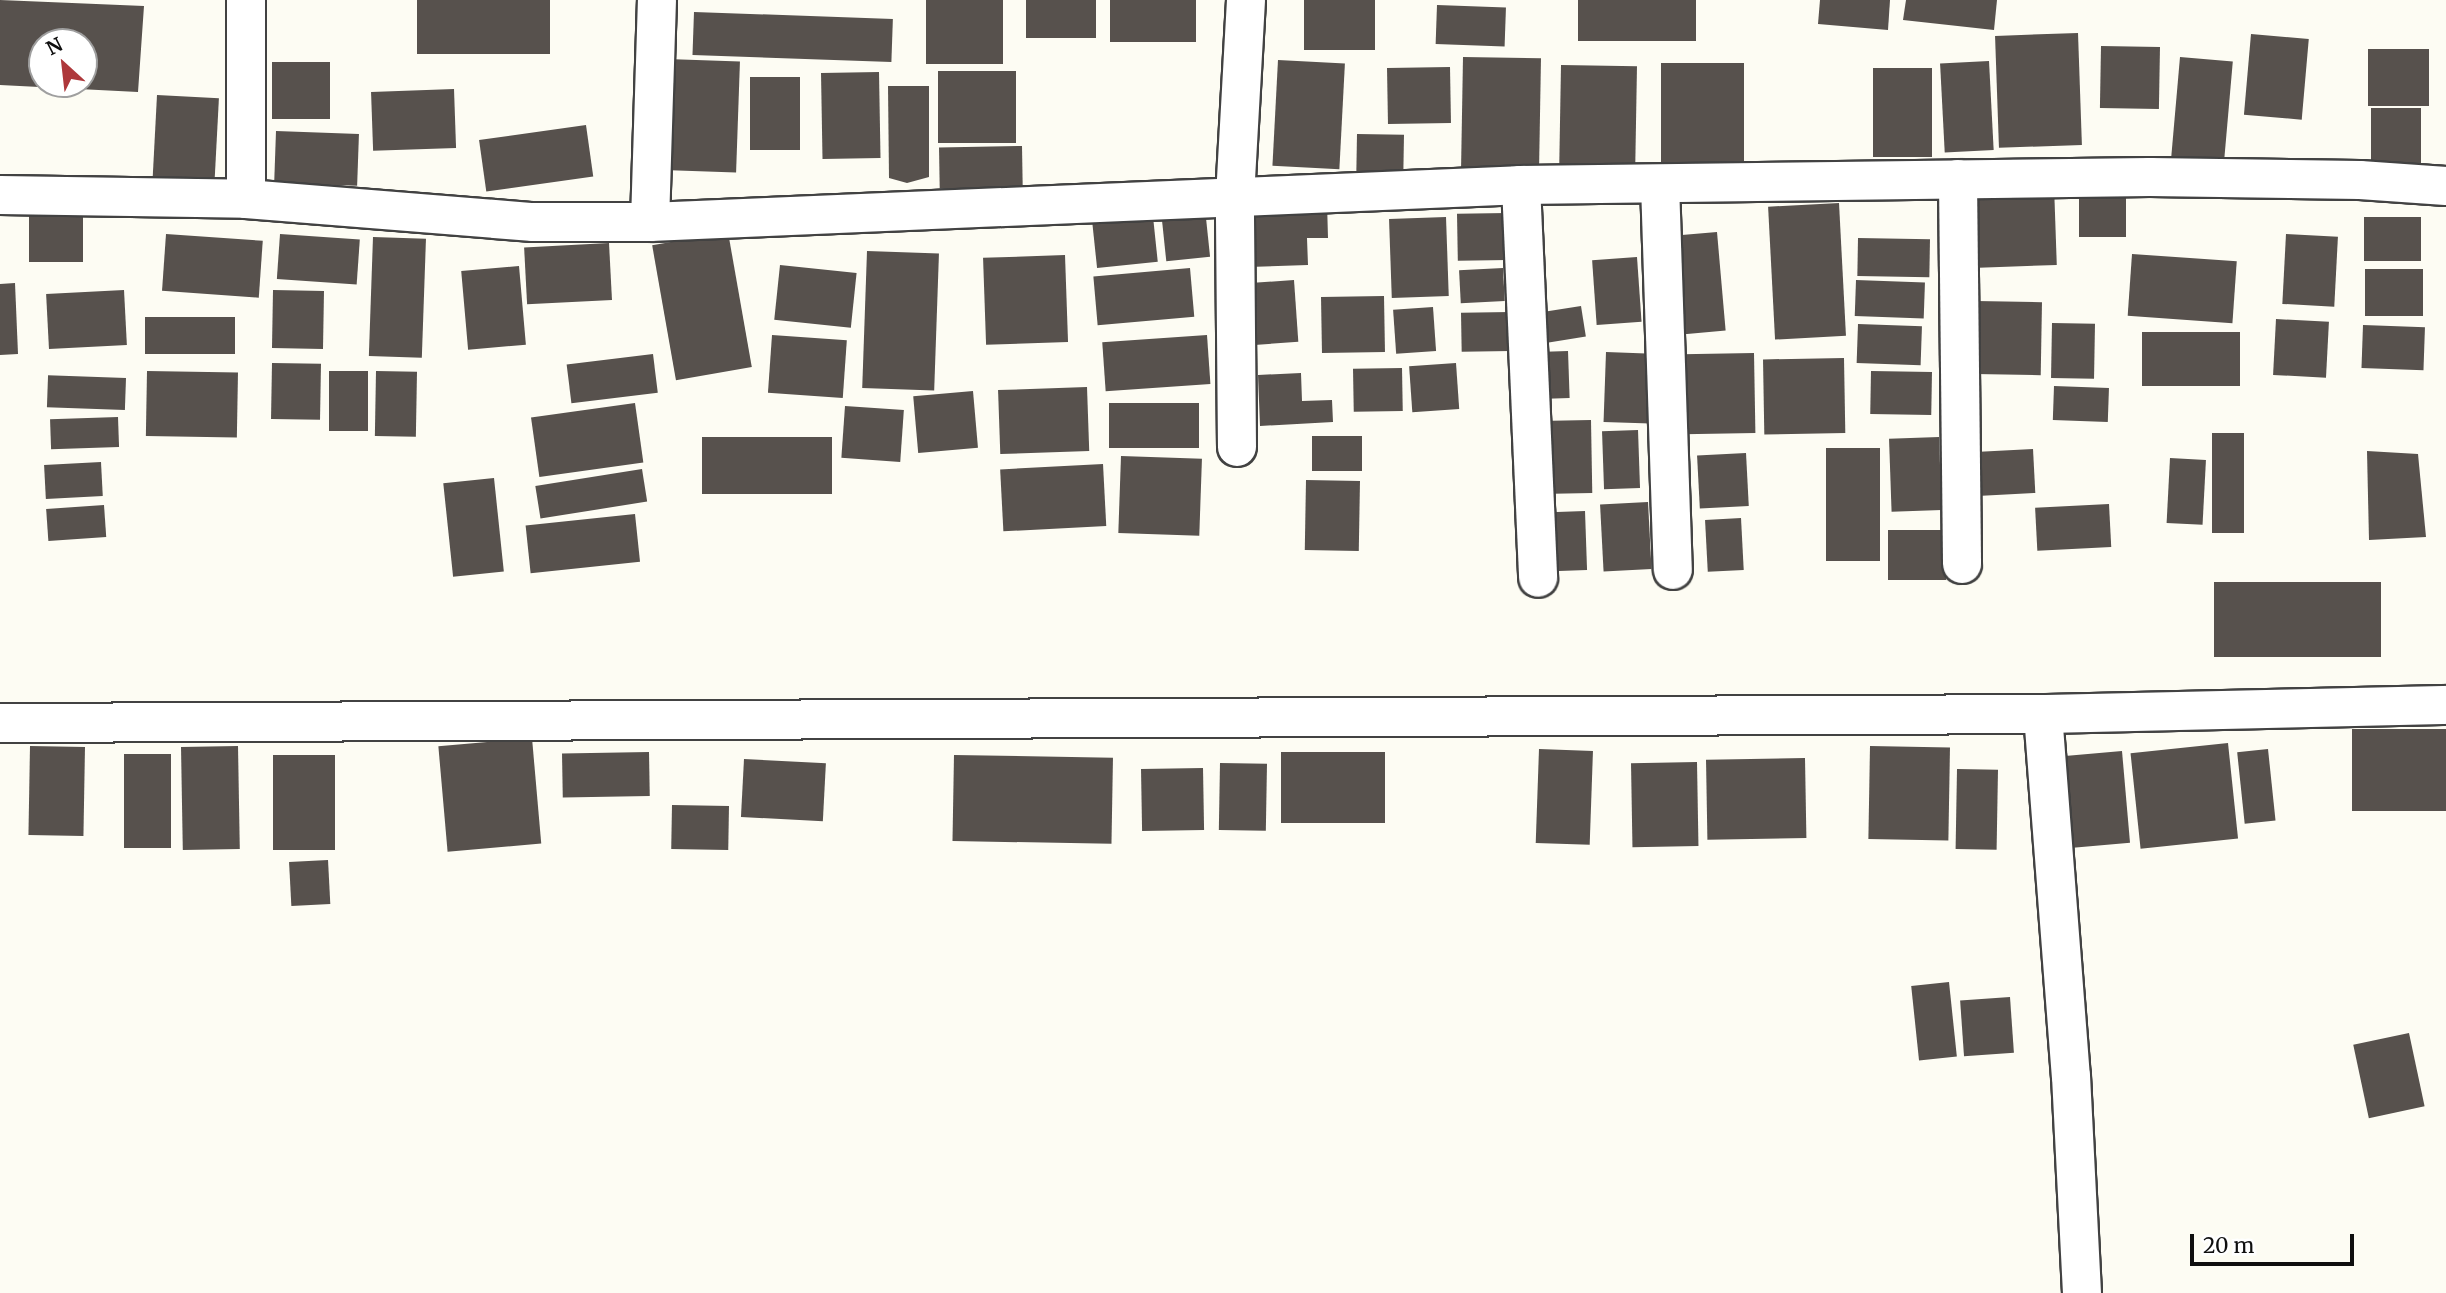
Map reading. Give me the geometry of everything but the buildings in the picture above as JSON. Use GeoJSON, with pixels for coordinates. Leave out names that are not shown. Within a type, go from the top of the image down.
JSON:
{"type":"FeatureCollection","features":[{"type":"Feature","properties":{"kind":"street"},"geometry":{"type":"LineString","coordinates":[[246,0],[246,199]]}},
{"type":"Feature","properties":{"kind":"street"},"geometry":{"type":"LineString","coordinates":[[650,222],[657,0]]}},
{"type":"Feature","properties":{"kind":"street"},"geometry":{"type":"LineString","coordinates":[[1237,447],[1235,197],[1246,0]]}},
{"type":"Feature","properties":{"kind":"street"},"geometry":{"type":"LineString","coordinates":[[0,195],[246,199],[533,222],[650,222],[1521,185],[2216,178],[2360,180],[2446,186]]}},
{"type":"Feature","properties":{"kind":"street"},"geometry":{"type":"LineString","coordinates":[[1958,179],[1962,564]]}},
{"type":"Feature","properties":{"kind":"street"},"geometry":{"type":"LineString","coordinates":[[1660,184],[1673,570]]}},
{"type":"Feature","properties":{"kind":"street"},"geometry":{"type":"LineString","coordinates":[[1521,185],[1538,578]]}},
{"type":"Feature","properties":{"kind":"street"},"geometry":{"type":"LineString","coordinates":[[0,723],[2043,714],[2446,705]]}},
{"type":"Feature","properties":{"kind":"street"},"geometry":{"type":"LineString","coordinates":[[2043,714],[2071,1089],[2082,1293]]}}]}
